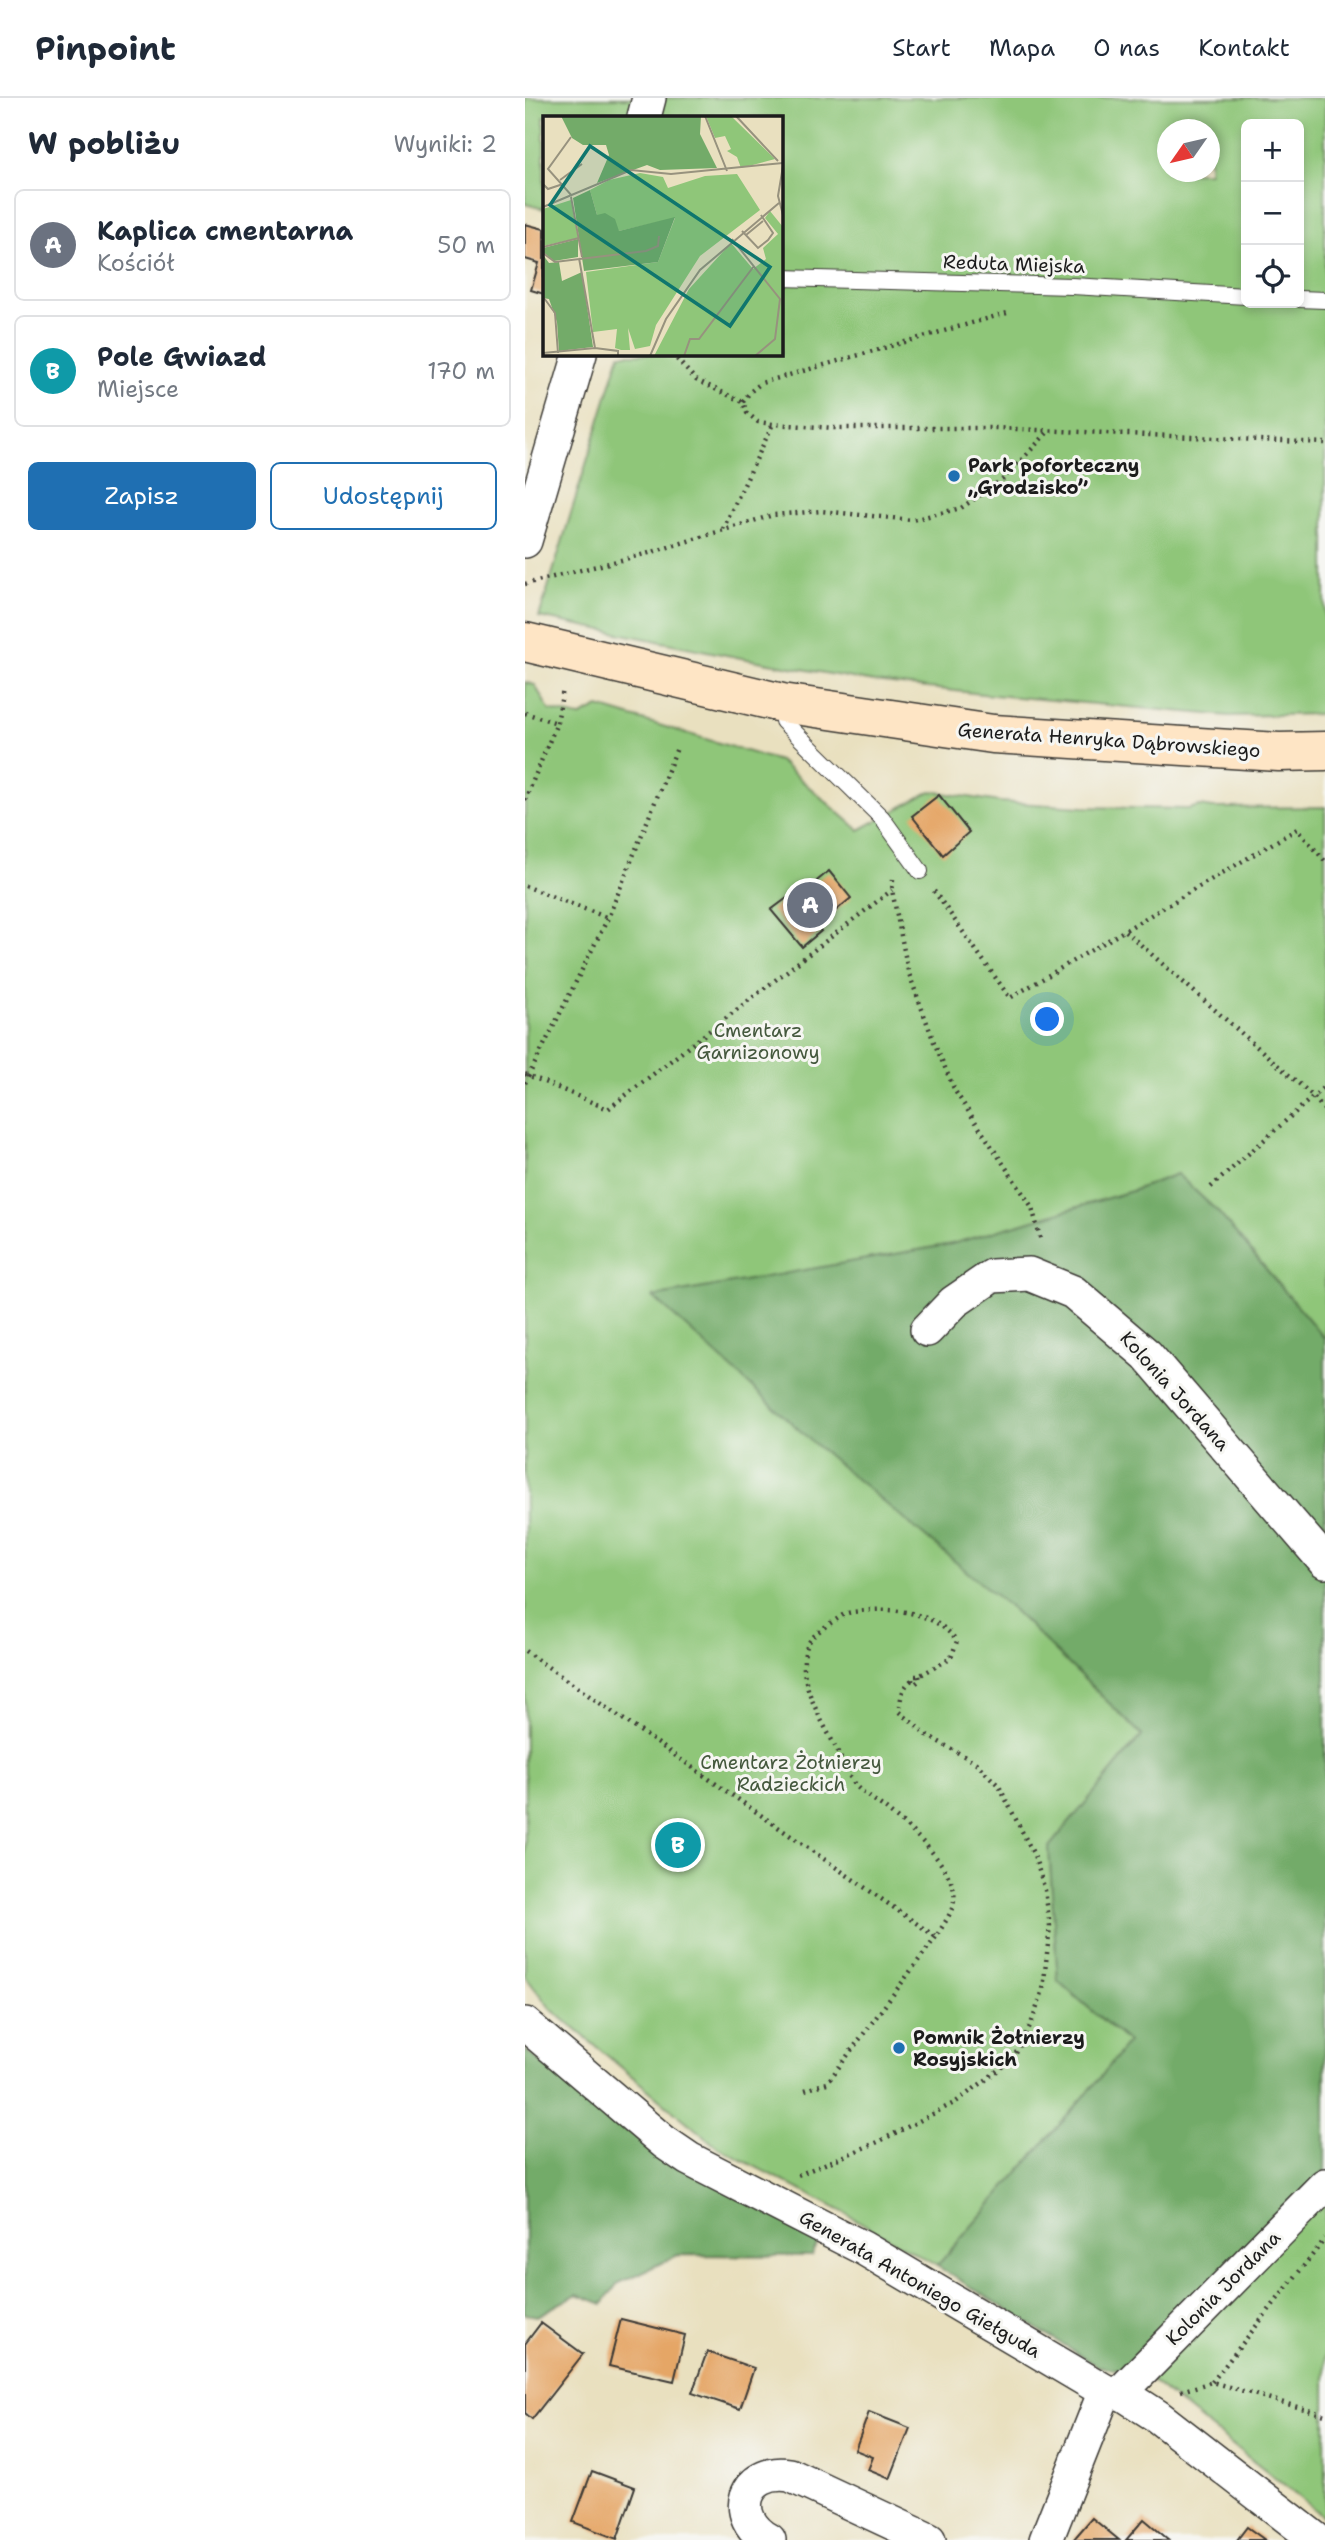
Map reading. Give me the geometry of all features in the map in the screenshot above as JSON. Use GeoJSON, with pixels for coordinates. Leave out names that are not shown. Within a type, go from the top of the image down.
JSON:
{"type":"FeatureCollection","features":[{"type":"Feature","properties":{"kind":"street"},"geometry":{"type":"LineString","coordinates":[[644,116],[649,98]]}},
{"type":"Feature","properties":{"kind":"street"},"geometry":{"type":"LineString","coordinates":[[525,541],[580,355]]}},
{"type":"Feature","properties":{"kind":"street","name":"Generała Henryka Dąbrowskiego"},"geometry":{"type":"LineString","coordinates":[[525,642],[782,703],[993,734],[1279,752],[1325,751]]}},
{"type":"Feature","properties":{"kind":"street","name":"Kolonia Jordana"},"geometry":{"type":"LineString","coordinates":[[927,1330],[954,1302],[992,1276],[1029,1274],[1073,1292],[1147,1355],[1325,1562]]}},
{"type":"Feature","properties":{"kind":"street","name":"Generała Antoniego Giełguda"},"geometry":{"type":"LineString","coordinates":[[525,2024],[664,2142],[689,2159],[863,2248],[1157,2416],[1317,2540]]}},
{"type":"Feature","properties":{"kind":"street","name":"Kolonia Jordana"},"geometry":{"type":"LineString","coordinates":[[1046,2540],[1114,2393],[1128,2385],[1325,2185]]}},
{"type":"Feature","properties":{"kind":"street"},"geometry":{"type":"LineString","coordinates":[[769,2540],[755,2532],[744,2508],[754,2484],[777,2473],[790,2475],[929,2540]]}},
{"type":"Feature","properties":{"kind":"lane","name":"Reduta Miejska"},"geometry":{"type":"LineString","coordinates":[[782,278],[1072,286],[1241,296]]}},
{"type":"Feature","properties":{"kind":"lane"},"geometry":{"type":"LineString","coordinates":[[1304,299],[1325,300]]}},
{"type":"Feature","properties":{"kind":"lane"},"geometry":{"type":"LineString","coordinates":[[782,703],[783,721],[882,818],[920,871]]}},
{"type":"Feature","properties":{"kind":"path"},"geometry":{"type":"LineString","coordinates":[[743,402],[761,383],[993,318],[1016,309]]}},
{"type":"Feature","properties":{"kind":"path"},"geometry":{"type":"LineString","coordinates":[[673,355],[696,380],[743,402],[747,413],[758,422],[835,428],[995,428],[1325,443]]}},
{"type":"Feature","properties":{"kind":"path"},"geometry":{"type":"LineString","coordinates":[[723,529],[773,424]]}},
{"type":"Feature","properties":{"kind":"path"},"geometry":{"type":"LineString","coordinates":[[525,584],[649,553],[773,515],[821,511],[912,520],[961,508],[1003,479],[1050,431]]}},
{"type":"Feature","properties":{"kind":"path"},"geometry":{"type":"LineString","coordinates":[[525,800],[557,723],[565,679]]}},
{"type":"Feature","properties":{"kind":"path"},"geometry":{"type":"LineString","coordinates":[[525,713],[557,723]]}},
{"type":"Feature","properties":{"kind":"path"},"geometry":{"type":"LineString","coordinates":[[525,1083],[608,918],[677,748]]}},
{"type":"Feature","properties":{"kind":"path"},"geometry":{"type":"LineString","coordinates":[[920,871],[1010,998],[1297,829],[1325,861]]}},
{"type":"Feature","properties":{"kind":"path"},"geometry":{"type":"LineString","coordinates":[[894,868],[892,890],[908,971],[955,1091],[1032,1207],[1036,1220]]}},
{"type":"Feature","properties":{"kind":"path"},"geometry":{"type":"LineString","coordinates":[[525,886],[608,918]]}},
{"type":"Feature","properties":{"kind":"path"},"geometry":{"type":"LineString","coordinates":[[527,1075],[608,1109],[892,890]]}},
{"type":"Feature","properties":{"kind":"path"},"geometry":{"type":"LineString","coordinates":[[1125,931],[1313,1096],[1325,1111]]}},
{"type":"Feature","properties":{"kind":"path"},"geometry":{"type":"LineString","coordinates":[[1210,1188],[1325,1086]]}},
{"type":"Feature","properties":{"kind":"path"},"geometry":{"type":"LineString","coordinates":[[796,2176],[878,2142],[956,2102],[987,2079],[1014,2057],[1031,2024],[1042,1990],[1050,1926],[1045,1890],[1034,1855],[999,1786],[977,1763],[927,1735],[900,1712],[900,1696],[907,1684],[914,1676],[919,1676],[951,1658],[957,1641],[943,1627],[903,1611],[882,1608],[844,1614],[808,1643],[804,1671],[816,1713],[855,1784],[935,1855],[953,1885],[955,1904],[936,1937],[827,2083],[805,2090]]}},
{"type":"Feature","properties":{"kind":"path"},"geometry":{"type":"LineString","coordinates":[[525,1651],[936,1937]]}},
{"type":"Feature","properties":{"kind":"path"},"geometry":{"type":"LineString","coordinates":[[1212,2382],[1325,2239]]}},
{"type":"Feature","properties":{"kind":"path"},"geometry":{"type":"LineString","coordinates":[[1179,2392],[1212,2382],[1325,2415]]}},
{"type":"Feature","properties":{"kind":"green space","name":"Park poforteczny „Grodzisko”"},"geometry":{"type":"Polygon","coordinates":[[[525,98],[1325,98],[1325,714],[1229,716],[874,682],[539,617],[620,355],[782,355],[782,116],[543,116],[543,209],[525,204],[525,98]]]}},
{"type":"Feature","properties":{"kind":"green space"},"geometry":{"type":"Polygon","coordinates":[[[525,682],[535,685],[549,710],[579,717],[599,707],[779,761],[859,830],[931,791],[1000,802],[1083,807],[1325,807],[1325,1339],[1218,1212],[1177,1174],[1132,1191],[952,1244],[654,1297],[1014,1611],[1142,1735],[1049,1847],[1058,1981],[1128,2042],[1096,2083],[937,2266],[839,2210],[717,2147],[551,2009],[525,1976],[525,682]]]}},
{"type":"Feature","properties":{"kind":"green space"},"geometry":{"type":"Polygon","coordinates":[[[1177,1174],[1218,1212],[1325,1339],[1325,2171],[1122,2370],[1097,2366],[937,2266],[1096,2083],[1128,2042],[1058,1981],[1049,1847],[1142,1735],[1014,1611],[818,1447],[653,1297],[952,1244],[1132,1191],[1177,1174]]]}},
{"type":"Feature","properties":{"kind":"green space"},"geometry":{"type":"Polygon","coordinates":[[[525,2050],[656,2151],[820,2238],[812,2256],[678,2255],[617,2284],[603,2304],[577,2294],[537,2316],[525,2314],[525,2050]]]}},
{"type":"Feature","properties":{"kind":"green space"},"geometry":{"type":"Polygon","coordinates":[[[1325,2195],[1325,2518],[1144,2375],[1325,2195]]]}},
{"type":"Feature","properties":{"kind":"building"},"geometry":{"type":"Polygon","coordinates":[[[525,224],[543,229],[543,294],[531,290],[539,263],[525,259],[525,224]]]}},
{"type":"Feature","properties":{"kind":"building"},"geometry":{"type":"Polygon","coordinates":[[[939,795],[969,832],[943,855],[912,816],[939,795]]]}},
{"type":"Feature","properties":{"kind":"building"},"geometry":{"type":"Polygon","coordinates":[[[829,871],[851,898],[817,926],[821,931],[802,947],[771,910],[791,895],[795,899],[829,871]]]}},
{"type":"Feature","properties":{"kind":"building"},"geometry":{"type":"Polygon","coordinates":[[[621,2319],[685,2335],[674,2381],[609,2366],[621,2319]]]}},
{"type":"Feature","properties":{"kind":"building"},"geometry":{"type":"Polygon","coordinates":[[[541,2323],[583,2354],[532,2419],[525,2413],[525,2344],[541,2323]]]}},
{"type":"Feature","properties":{"kind":"building"},"geometry":{"type":"Polygon","coordinates":[[[707,2352],[754,2368],[740,2409],[692,2393],[707,2352]]]}},
{"type":"Feature","properties":{"kind":"building"},"geometry":{"type":"Polygon","coordinates":[[[869,2412],[910,2428],[890,2479],[868,2470],[873,2457],[855,2450],[869,2412]]]}},
{"type":"Feature","properties":{"kind":"building"},"geometry":{"type":"Polygon","coordinates":[[[592,2471],[635,2487],[617,2539],[573,2522],[592,2471]]]}},
{"type":"Feature","properties":{"kind":"building"},"geometry":{"type":"Polygon","coordinates":[[[1092,2518],[1119,2540],[1073,2540],[1092,2518]]]}},
{"type":"Feature","properties":{"kind":"building"},"geometry":{"type":"Polygon","coordinates":[[[1144,2519],[1169,2540],[1126,2540],[1144,2519]]]}},
{"type":"Feature","properties":{"kind":"building"},"geometry":{"type":"Polygon","coordinates":[[[1247,2527],[1265,2540],[1237,2540],[1247,2527]]]}},
{"type":"Feature","properties":{"kind":"place","name":"Park poforteczny „Grodzisko”"},"geometry":{"type":"Point","coordinates":[954,476]}},
{"type":"Feature","properties":{"kind":"place","name":"Kaplica cmentarna"},"geometry":{"type":"Point","coordinates":[810,905]}},
{"type":"Feature","properties":{"kind":"place","name":"Pole Gwiazd"},"geometry":{"type":"Point","coordinates":[678,1845]}},
{"type":"Feature","properties":{"kind":"place","name":"Pomnik Żołnierzy Rosyjskich"},"geometry":{"type":"Point","coordinates":[899,2048]}},
{"type":"Feature","properties":{"kind":"park label","name":"Cmentarz Garnizonowy"},"geometry":{"type":"Point","coordinates":[758,1041]}},
{"type":"Feature","properties":{"kind":"park label","name":"Cmentarz Żołnierzy Radzieckich"},"geometry":{"type":"Point","coordinates":[791,1773]}}]}
